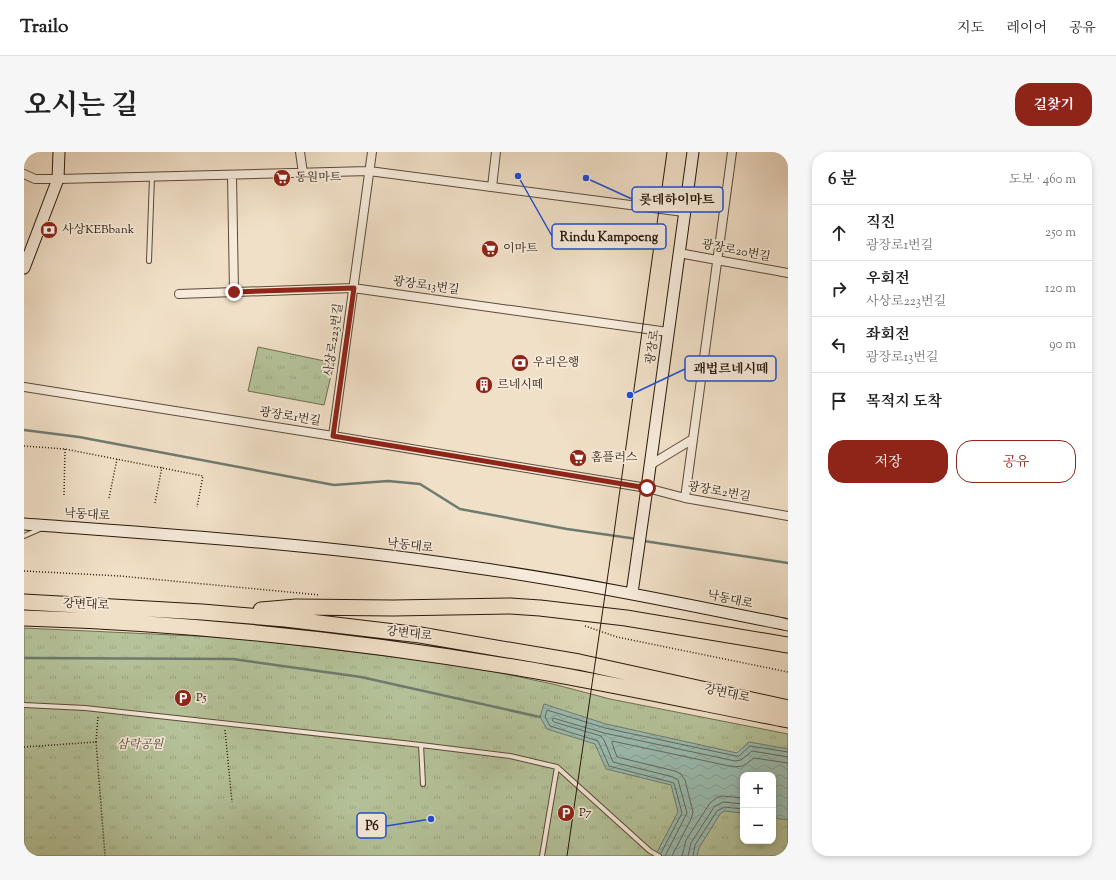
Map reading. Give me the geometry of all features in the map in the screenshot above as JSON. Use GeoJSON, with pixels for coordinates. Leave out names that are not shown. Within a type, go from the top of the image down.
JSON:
{"type":"FeatureCollection","features":[{"type":"Feature","properties":{"kind":"highway","name":"강변대로"},"geometry":{"type":"LineString","coordinates":[[24,602],[194,611],[285,619],[420,635],[579,662],[788,708]]}},
{"type":"Feature","properties":{"kind":"highway"},"geometry":{"type":"LineString","coordinates":[[170,626],[224,614],[296,607],[393,608],[510,606],[626,618],[788,645]]}},
{"type":"Feature","properties":{"kind":"highway","name":"강변대로"},"geometry":{"type":"LineString","coordinates":[[24,618],[69,619],[170,626],[324,640],[525,669],[788,720]]}},
{"type":"Feature","properties":{"kind":"main road"},"geometry":{"type":"LineString","coordinates":[[24,268],[58,179],[59,152]]}},
{"type":"Feature","properties":{"kind":"main road","name":"광장로"},"geometry":{"type":"LineString","coordinates":[[632,593],[693,152]]}},
{"type":"Feature","properties":{"kind":"main road","name":"낙동대로"},"geometry":{"type":"LineString","coordinates":[[24,524],[298,545],[464,566],[632,593],[788,625]]}},
{"type":"Feature","properties":{"kind":"street"},"geometry":{"type":"LineString","coordinates":[[300,152],[303,173]]}},
{"type":"Feature","properties":{"kind":"street","name":"사상로223번길"},"geometry":{"type":"LineString","coordinates":[[333,436],[372,152]]}},
{"type":"Feature","properties":{"kind":"street"},"geometry":{"type":"LineString","coordinates":[[492,187],[496,152]]}},
{"type":"Feature","properties":{"kind":"street"},"geometry":{"type":"LineString","coordinates":[[685,498],[732,152]]}},
{"type":"Feature","properties":{"kind":"street"},"geometry":{"type":"LineString","coordinates":[[24,174],[35,179],[58,179],[369,171],[684,212]]}},
{"type":"Feature","properties":{"kind":"street"},"geometry":{"type":"LineString","coordinates":[[232,175],[234,292]]}},
{"type":"Feature","properties":{"kind":"street","name":"광장로20번길"},"geometry":{"type":"LineString","coordinates":[[679,253],[788,273]]}},
{"type":"Feature","properties":{"kind":"street","name":"광장로13번길"},"geometry":{"type":"LineString","coordinates":[[179,294],[354,288],[668,332]]}},
{"type":"Feature","properties":{"kind":"street","name":"광장로1번길"},"geometry":{"type":"LineString","coordinates":[[24,387],[333,436],[647,493]]}},
{"type":"Feature","properties":{"kind":"street"},"geometry":{"type":"LineString","coordinates":[[650,465],[693,439]]}},
{"type":"Feature","properties":{"kind":"street","name":"광장로2번길"},"geometry":{"type":"LineString","coordinates":[[647,493],[788,516]]}},
{"type":"Feature","properties":{"kind":"lane"},"geometry":{"type":"LineString","coordinates":[[149,261],[152,177]]}},
{"type":"Feature","properties":{"kind":"lane"},"geometry":{"type":"LineString","coordinates":[[24,536],[48,525]]}},
{"type":"Feature","properties":{"kind":"lane"},"geometry":{"type":"LineString","coordinates":[[24,705],[98,709],[421,745],[510,756],[557,767],[650,851],[659,856]]}},
{"type":"Feature","properties":{"kind":"lane"},"geometry":{"type":"LineString","coordinates":[[421,745],[423,784]]}},
{"type":"Feature","properties":{"kind":"lane"},"geometry":{"type":"LineString","coordinates":[[542,856],[557,767]]}},
{"type":"Feature","properties":{"kind":"path"},"geometry":{"type":"LineString","coordinates":[[24,446],[65,449],[203,476],[197,507]]}},
{"type":"Feature","properties":{"kind":"path"},"geometry":{"type":"LineString","coordinates":[[64,495],[65,449]]}},
{"type":"Feature","properties":{"kind":"path"},"geometry":{"type":"LineString","coordinates":[[109,498],[117,459]]}},
{"type":"Feature","properties":{"kind":"path"},"geometry":{"type":"LineString","coordinates":[[155,503],[162,467]]}},
{"type":"Feature","properties":{"kind":"path"},"geometry":{"type":"LineString","coordinates":[[98,709],[96,742],[105,856]]}},
{"type":"Feature","properties":{"kind":"path"},"geometry":{"type":"LineString","coordinates":[[225,723],[232,802]]}},
{"type":"Feature","properties":{"kind":"path"},"geometry":{"type":"LineString","coordinates":[[24,747],[96,742]]}},
{"type":"Feature","properties":{"kind":"green space"},"geometry":{"type":"Polygon","coordinates":[[[258,347],[334,363],[324,405],[248,391],[258,347]]]}},
{"type":"Feature","properties":{"kind":"green space","name":"삼락공원"},"geometry":{"type":"Polygon","coordinates":[[[24,628],[238,638],[468,666],[557,685],[610,699],[788,734],[788,856],[24,856],[24,628]]]}},
{"type":"Feature","properties":{"kind":"water"},"geometry":{"type":"Polygon","coordinates":[[[544,704],[606,724],[737,753],[749,742],[788,749],[788,820],[776,818],[776,772],[740,772],[740,813],[724,811],[720,814],[699,848],[697,856],[655,856],[678,812],[671,785],[606,769],[595,744],[547,729],[540,717],[544,704]]]}},
{"type":"Feature","properties":{"kind":"waterway"},"geometry":{"type":"LineString","coordinates":[[24,430],[79,437],[334,485],[388,481],[420,484],[460,509],[567,529],[637,539]]}},
{"type":"Feature","properties":{"kind":"waterway"},"geometry":{"type":"LineString","coordinates":[[644,541],[788,563]]}},
{"type":"Feature","properties":{"kind":"waterway"},"geometry":{"type":"LineString","coordinates":[[24,658],[233,659],[361,677],[540,717]]}},
{"type":"Feature","properties":{"kind":"tram line"},"geometry":{"type":"LineString","coordinates":[[567,856],[667,152]]}},
{"type":"Feature","properties":{"kind":"place","name":"Rindu Kampoeng"},"geometry":{"type":"Point","coordinates":[518,176]}},
{"type":"Feature","properties":{"kind":"place","name":"동원마트"},"geometry":{"type":"Point","coordinates":[282,178]}},
{"type":"Feature","properties":{"kind":"place","name":"롯데하이마트"},"geometry":{"type":"Point","coordinates":[586,178]}},
{"type":"Feature","properties":{"kind":"place","name":"사상KEBbank"},"geometry":{"type":"Point","coordinates":[49,230]}},
{"type":"Feature","properties":{"kind":"place","name":"이마트"},"geometry":{"type":"Point","coordinates":[490,249]}},
{"type":"Feature","properties":{"kind":"place","name":"우리은행"},"geometry":{"type":"Point","coordinates":[520,363]}},
{"type":"Feature","properties":{"kind":"place","name":"르네시떼"},"geometry":{"type":"Point","coordinates":[484,385]}},
{"type":"Feature","properties":{"kind":"place","name":"괘법르네시떼"},"geometry":{"type":"Point","coordinates":[630,395]}},
{"type":"Feature","properties":{"kind":"place","name":"홈플러스"},"geometry":{"type":"Point","coordinates":[578,458]}},
{"type":"Feature","properties":{"kind":"place","name":"P5"},"geometry":{"type":"Point","coordinates":[183,698]}},
{"type":"Feature","properties":{"kind":"place","name":"P7"},"geometry":{"type":"Point","coordinates":[566,813]}},
{"type":"Feature","properties":{"kind":"place","name":"P6"},"geometry":{"type":"Point","coordinates":[431,819]}},
{"type":"Feature","properties":{"kind":"route"},"geometry":{"type":"LineString","coordinates":[[234,292],[354,288],[333,436],[647,488]]}}]}
